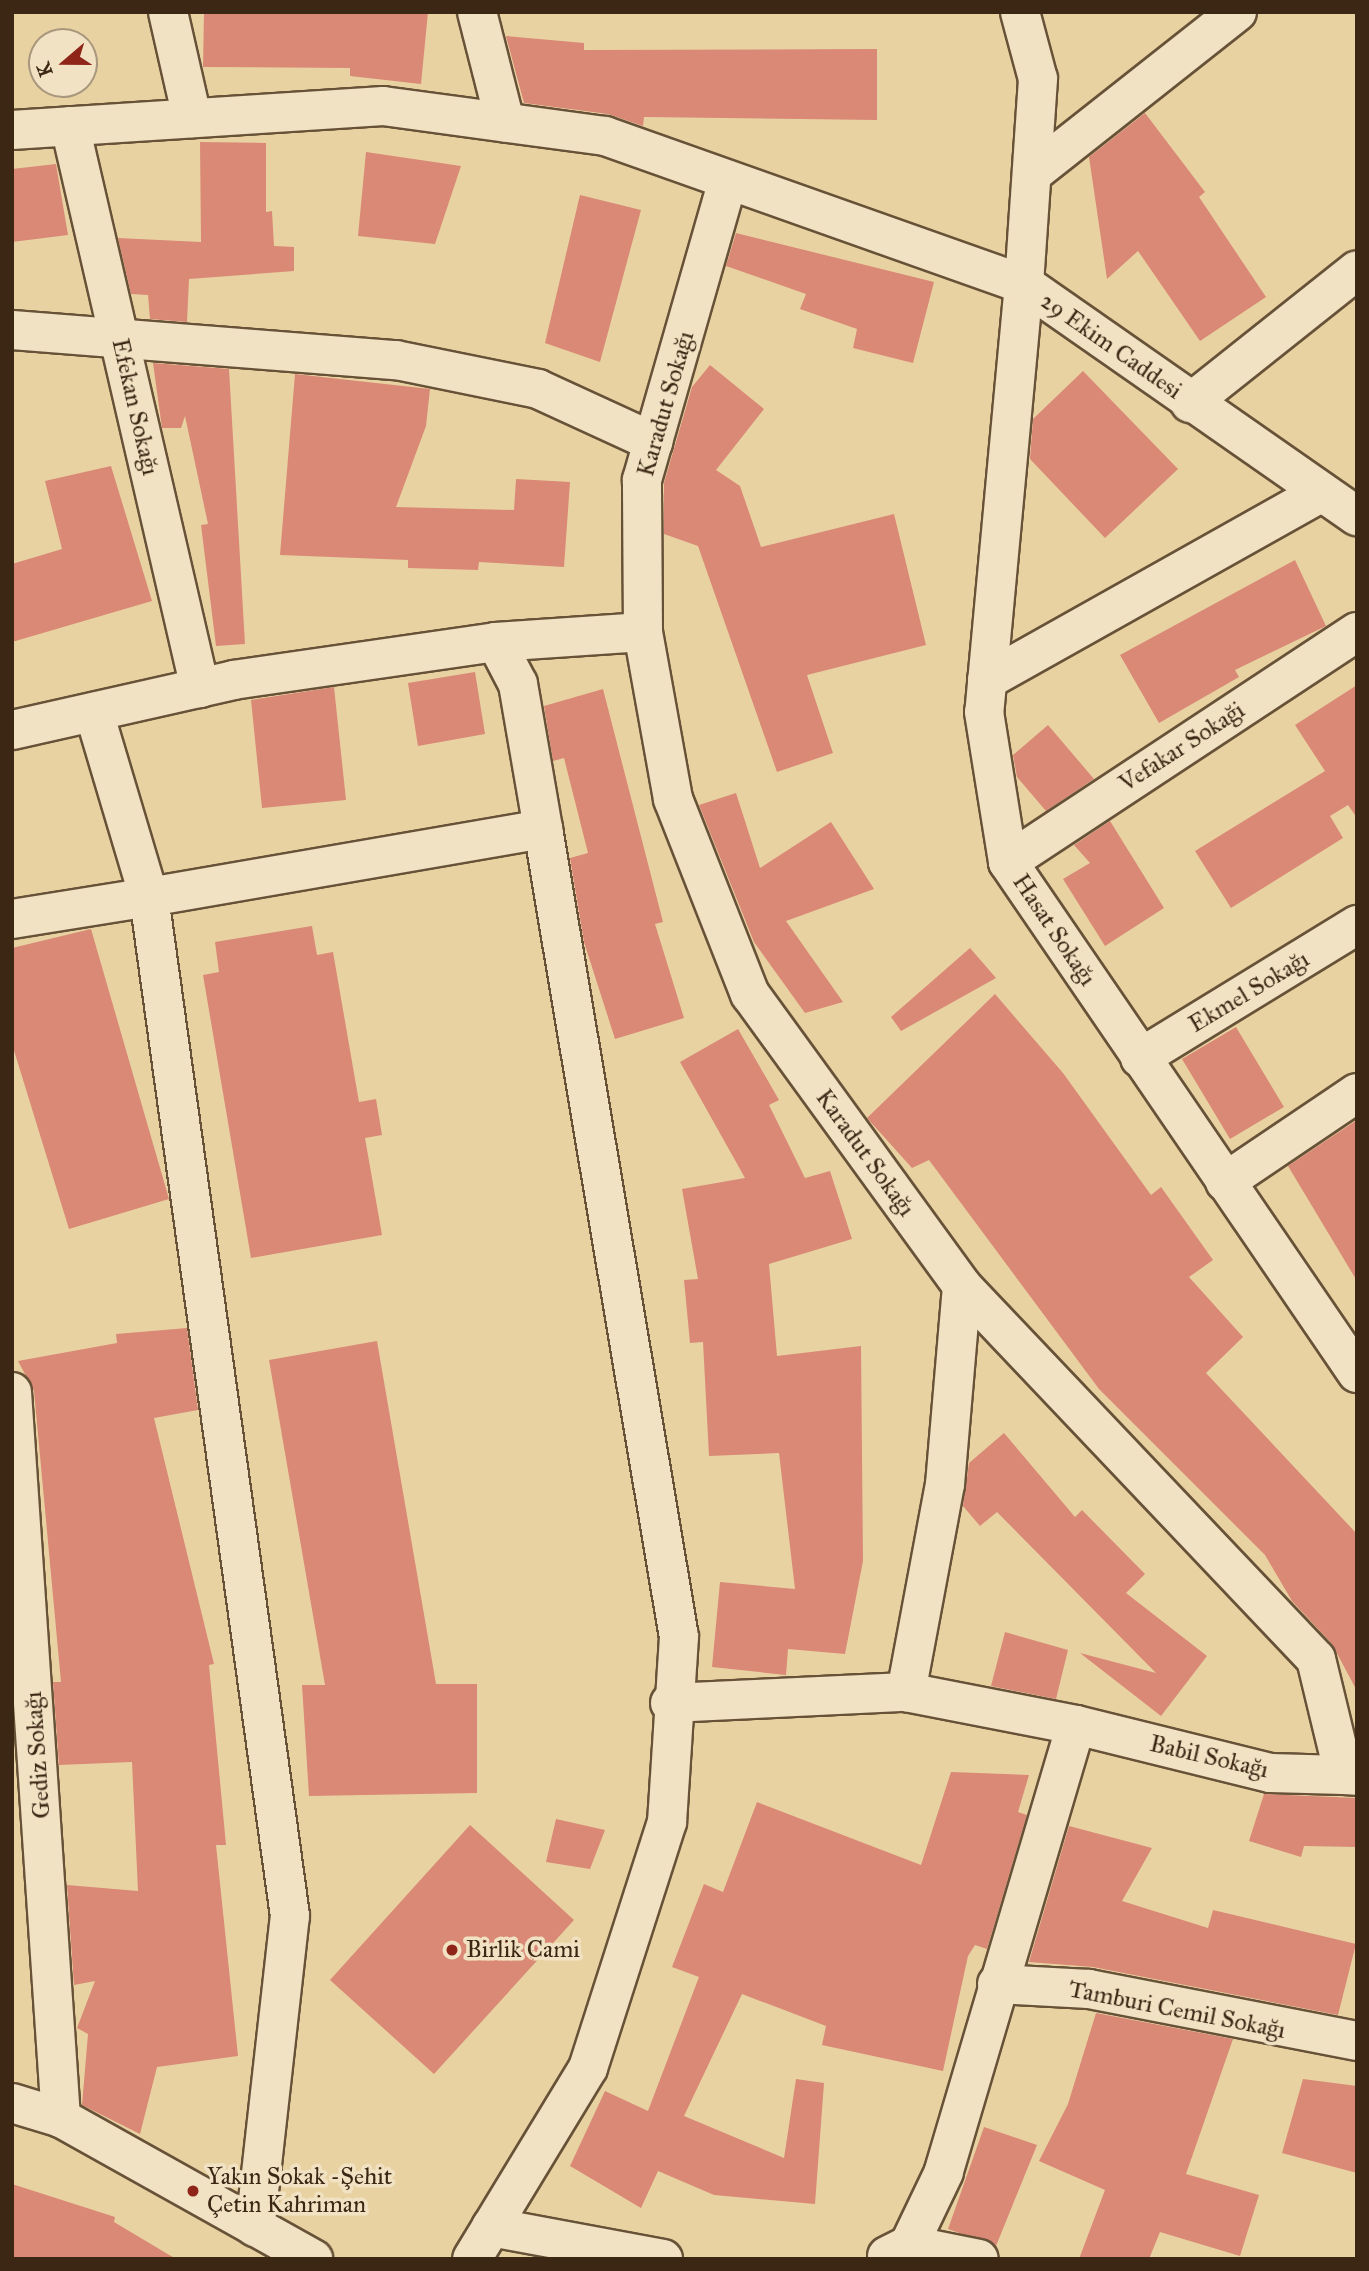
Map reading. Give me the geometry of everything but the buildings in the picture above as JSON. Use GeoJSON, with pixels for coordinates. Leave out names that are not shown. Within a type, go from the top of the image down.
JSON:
{"type":"FeatureCollection","features":[{"type":"Feature","properties":{"kind":"street"},"geometry":{"type":"LineString","coordinates":[[168,12],[192,118]]}},
{"type":"Feature","properties":{"kind":"street"},"geometry":{"type":"LineString","coordinates":[[477,12],[505,122]]}},
{"type":"Feature","properties":{"kind":"street","name":"29 Ekim Caddesi"},"geometry":{"type":"LineString","coordinates":[[1020,12],[1038,79],[1024,284],[1320,493],[1357,516]]}},
{"type":"Feature","properties":{"kind":"street"},"geometry":{"type":"LineString","coordinates":[[1033,173],[1237,12]]}},
{"type":"Feature","properties":{"kind":"street"},"geometry":{"type":"LineString","coordinates":[[12,130],[383,106],[605,136],[1024,284]]}},
{"type":"Feature","properties":{"kind":"street","name":"Efekan Sokağı"},"geometry":{"type":"LineString","coordinates":[[70,126],[200,688]]}},
{"type":"Feature","properties":{"kind":"street","name":"Karadut Sokağı"},"geometry":{"type":"LineString","coordinates":[[728,181],[642,480],[643,632],[673,799],[750,995],[962,1286],[1316,1659],[1351,1776]]}},
{"type":"Feature","properties":{"kind":"street"},"geometry":{"type":"LineString","coordinates":[[1190,402],[1357,270]]}},
{"type":"Feature","properties":{"kind":"street","name":"Hasat Sokağı"},"geometry":{"type":"LineString","coordinates":[[1024,284],[984,712],[1008,862],[1357,1373]]}},
{"type":"Feature","properties":{"kind":"street"},"geometry":{"type":"LineString","coordinates":[[12,330],[396,360],[538,389],[653,442]]}},
{"type":"Feature","properties":{"kind":"street"},"geometry":{"type":"LineString","coordinates":[[988,680],[1320,493]]}},
{"type":"Feature","properties":{"kind":"street"},"geometry":{"type":"LineString","coordinates":[[13,725],[93,712],[200,688],[496,642],[643,632]]}},
{"type":"Feature","properties":{"kind":"street","name":"Vefakar Sokaği"},"geometry":{"type":"LineString","coordinates":[[1008,862],[1357,632]]}},
{"type":"Feature","properties":{"kind":"street"},"geometry":{"type":"LineString","coordinates":[[496,642],[518,684],[678,1637],[670,1703],[667,1822],[588,2067],[482,2243],[663,2259]]}},
{"type":"Feature","properties":{"kind":"street"},"geometry":{"type":"LineString","coordinates":[[93,712],[149,897],[290,1916],[256,2227]]}},
{"type":"Feature","properties":{"kind":"street"},"geometry":{"type":"LineString","coordinates":[[12,919],[543,829]]}},
{"type":"Feature","properties":{"kind":"street","name":"Ekmel Sokağı"},"geometry":{"type":"LineString","coordinates":[[1140,1058],[1357,925]]}},
{"type":"Feature","properties":{"kind":"street"},"geometry":{"type":"LineString","coordinates":[[1225,1182],[1357,1093]]}},
{"type":"Feature","properties":{"kind":"street"},"geometry":{"type":"LineString","coordinates":[[906,1692],[944,1484],[962,1286]]}},
{"type":"Feature","properties":{"kind":"street","name":"Gediz Sokağı"},"geometry":{"type":"LineString","coordinates":[[12,1392],[61,2118]]}},
{"type":"Feature","properties":{"kind":"street","name":"Babil Sokağı"},"geometry":{"type":"LineString","coordinates":[[670,1703],[906,1692],[1076,1725],[1270,1773],[1351,1776]]}},
{"type":"Feature","properties":{"kind":"street"},"geometry":{"type":"LineString","coordinates":[[979,2259],[900,2254],[944,2172],[997,1984],[1076,1725]]}},
{"type":"Feature","properties":{"kind":"street","name":"Tamburi Cemil Sokağı"},"geometry":{"type":"LineString","coordinates":[[997,1984],[1089,1989],[1357,2041]]}},
{"type":"Feature","properties":{"kind":"street"},"geometry":{"type":"LineString","coordinates":[[12,2103],[61,2118],[313,2259]]}},
{"type":"Feature","properties":{"kind":"place","name":"Birlik Cami"},"geometry":{"type":"Point","coordinates":[452,1950]}},
{"type":"Feature","properties":{"kind":"place","name":"Yakın Sokak -Şehit Çetin Kahriman"},"geometry":{"type":"Point","coordinates":[193,2191]}}]}
